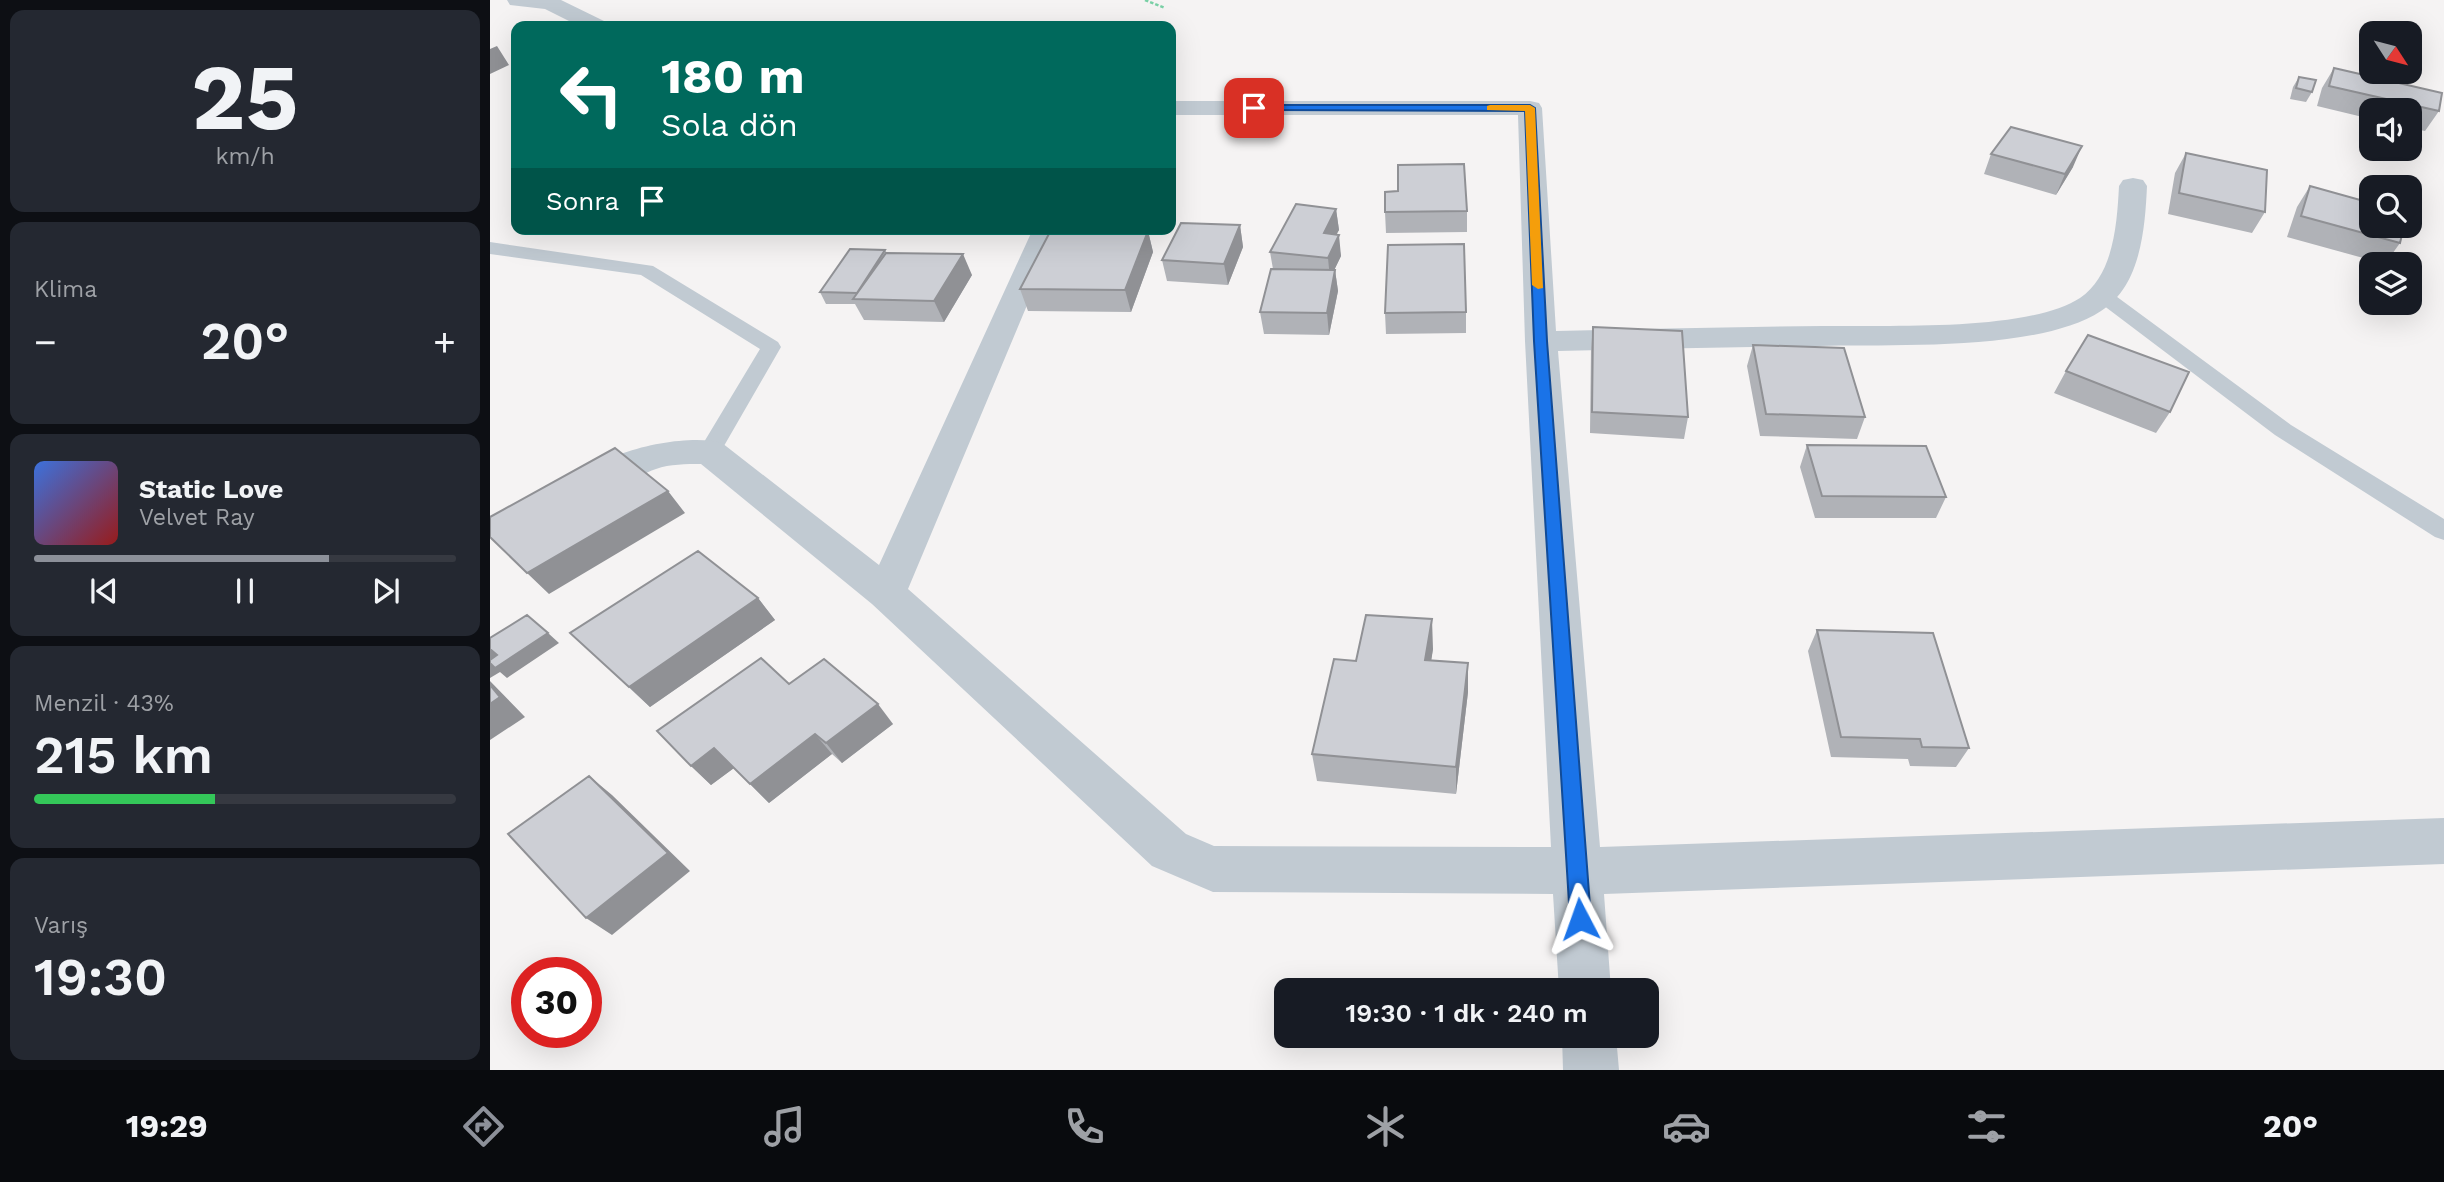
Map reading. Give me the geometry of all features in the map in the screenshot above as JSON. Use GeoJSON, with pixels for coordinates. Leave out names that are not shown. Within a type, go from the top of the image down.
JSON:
{"type":"FeatureCollection","features":[{"type":"Feature","properties":{"kind":"street"},"geometry":{"type":"LineString","coordinates":[[518,0],[550,3],[586,21]]}},
{"type":"Feature","properties":{"kind":"street"},"geometry":{"type":"LineString","coordinates":[[1176,108],[1530,108],[1541,341],[1584,978]]}},
{"type":"Feature","properties":{"kind":"street"},"geometry":{"type":"LineString","coordinates":[[1541,341],[1973,333],[2041,323],[2079,309],[2102,295],[2119,264],[2132,227],[2133,186]]}},
{"type":"Feature","properties":{"kind":"street"},"geometry":{"type":"LineString","coordinates":[[886,593],[1044,235]]}},
{"type":"Feature","properties":{"kind":"street"},"geometry":{"type":"LineString","coordinates":[[548,510],[641,458],[677,450],[709,452],[886,593],[1169,850],[1213,869],[1577,871],[2444,841]]}},
{"type":"Feature","properties":{"kind":"street"},"geometry":{"type":"LineString","coordinates":[[1590,1048],[1591,1070]]}},
{"type":"Feature","properties":{"kind":"lane"},"geometry":{"type":"LineString","coordinates":[[490,248],[646,270],[771,347],[709,452]]}},
{"type":"Feature","properties":{"kind":"lane"},"geometry":{"type":"LineString","coordinates":[[2102,295],[2283,430],[2444,531]]}},
{"type":"Feature","properties":{"kind":"path"},"geometry":{"type":"LineString","coordinates":[[1145,0],[1165,8]]}},
{"type":"Feature","properties":{"kind":"building"},"geometry":{"type":"Polygon","coordinates":[[[2334,68],[2359,74],[2359,84],[2403,84],[2442,93],[2439,111],[2422,107],[2422,98],[2382,98],[2329,86],[2334,68]]]}},
{"type":"Feature","properties":{"kind":"building"},"geometry":{"type":"Polygon","coordinates":[[[2299,77],[2316,80],[2312,92],[2296,88],[2299,77]]]}},
{"type":"Feature","properties":{"kind":"building"},"geometry":{"type":"Polygon","coordinates":[[[2011,127],[2082,146],[2065,174],[1991,154],[2011,127]]]}},
{"type":"Feature","properties":{"kind":"building"},"geometry":{"type":"Polygon","coordinates":[[[2186,153],[2267,170],[2265,212],[2179,193],[2186,153]]]}},
{"type":"Feature","properties":{"kind":"building"},"geometry":{"type":"Polygon","coordinates":[[[1464,164],[1467,211],[1385,212],[1385,192],[1398,191],[1398,165],[1464,164]]]}},
{"type":"Feature","properties":{"kind":"building"},"geometry":{"type":"Polygon","coordinates":[[[2310,186],[2359,200],[2359,232],[2301,216],[2310,186]]]}},
{"type":"Feature","properties":{"kind":"building"},"geometry":{"type":"Polygon","coordinates":[[[1296,204],[1336,209],[1324,233],[1339,235],[1328,258],[1270,252],[1296,204]]]}},
{"type":"Feature","properties":{"kind":"building"},"geometry":{"type":"Polygon","coordinates":[[[1181,223],[1240,225],[1224,264],[1162,260],[1181,223]]]}},
{"type":"Feature","properties":{"kind":"building"},"geometry":{"type":"Polygon","coordinates":[[[1048,235],[1146,235],[1125,290],[1020,289],[1048,235]]]}},
{"type":"Feature","properties":{"kind":"building"},"geometry":{"type":"Polygon","coordinates":[[[2382,238],[2401,238],[2400,243],[2382,238]]]}},
{"type":"Feature","properties":{"kind":"building"},"geometry":{"type":"Polygon","coordinates":[[[1464,244],[1466,312],[1385,313],[1388,245],[1464,244]]]}},
{"type":"Feature","properties":{"kind":"building"},"geometry":{"type":"Polygon","coordinates":[[[850,249],[885,250],[857,293],[820,292],[850,249]]]}},
{"type":"Feature","properties":{"kind":"building"},"geometry":{"type":"Polygon","coordinates":[[[886,253],[963,254],[934,301],[853,299],[886,253]]]}},
{"type":"Feature","properties":{"kind":"building"},"geometry":{"type":"Polygon","coordinates":[[[1271,269],[1335,270],[1327,313],[1260,312],[1271,269]]]}},
{"type":"Feature","properties":{"kind":"building"},"geometry":{"type":"Polygon","coordinates":[[[1593,327],[1682,331],[1688,417],[1592,412],[1593,327]]]}},
{"type":"Feature","properties":{"kind":"building"},"geometry":{"type":"Polygon","coordinates":[[[2088,335],[2189,372],[2170,412],[2066,371],[2088,335]]]}},
{"type":"Feature","properties":{"kind":"building"},"geometry":{"type":"Polygon","coordinates":[[[1753,345],[1844,348],[1865,417],[1766,414],[1753,345]]]}},
{"type":"Feature","properties":{"kind":"building"},"geometry":{"type":"Polygon","coordinates":[[[1807,445],[1926,446],[1946,497],[1822,496],[1807,445]]]}},
{"type":"Feature","properties":{"kind":"building"},"geometry":{"type":"Polygon","coordinates":[[[615,448],[668,491],[527,573],[490,537],[490,517],[615,448]]]}},
{"type":"Feature","properties":{"kind":"building"},"geometry":{"type":"Polygon","coordinates":[[[698,551],[758,598],[629,687],[570,633],[698,551]]]}},
{"type":"Feature","properties":{"kind":"building"},"geometry":{"type":"Polygon","coordinates":[[[527,615],[548,633],[495,668],[490,660],[497,655],[490,649],[490,638],[527,615]]]}},
{"type":"Feature","properties":{"kind":"building"},"geometry":{"type":"Polygon","coordinates":[[[1366,615],[1432,619],[1425,660],[1468,663],[1456,767],[1312,754],[1334,659],[1356,661],[1366,615]]]}},
{"type":"Feature","properties":{"kind":"building"},"geometry":{"type":"Polygon","coordinates":[[[1817,630],[1933,633],[1969,748],[1922,747],[1920,739],[1841,737],[1817,630]]]}},
{"type":"Feature","properties":{"kind":"building"},"geometry":{"type":"Polygon","coordinates":[[[761,658],[789,684],[824,659],[878,704],[826,743],[815,734],[750,784],[714,748],[691,766],[657,731],[761,658]]]}},
{"type":"Feature","properties":{"kind":"building"},"geometry":{"type":"Polygon","coordinates":[[[490,685],[500,697],[490,704],[490,685]]]}},
{"type":"Feature","properties":{"kind":"building"},"geometry":{"type":"Polygon","coordinates":[[[589,776],[668,853],[586,918],[508,834],[589,776]]]}},
{"type":"Feature","properties":{"kind":"slow traffic"},"geometry":{"type":"LineString","coordinates":[[1490,108],[1530,108],[1538,285]]}},
{"type":"Feature","properties":{"kind":"route"},"geometry":{"type":"LineString","coordinates":[[1254,108],[1530,108],[1541,341],[1580,919]]}}]}
